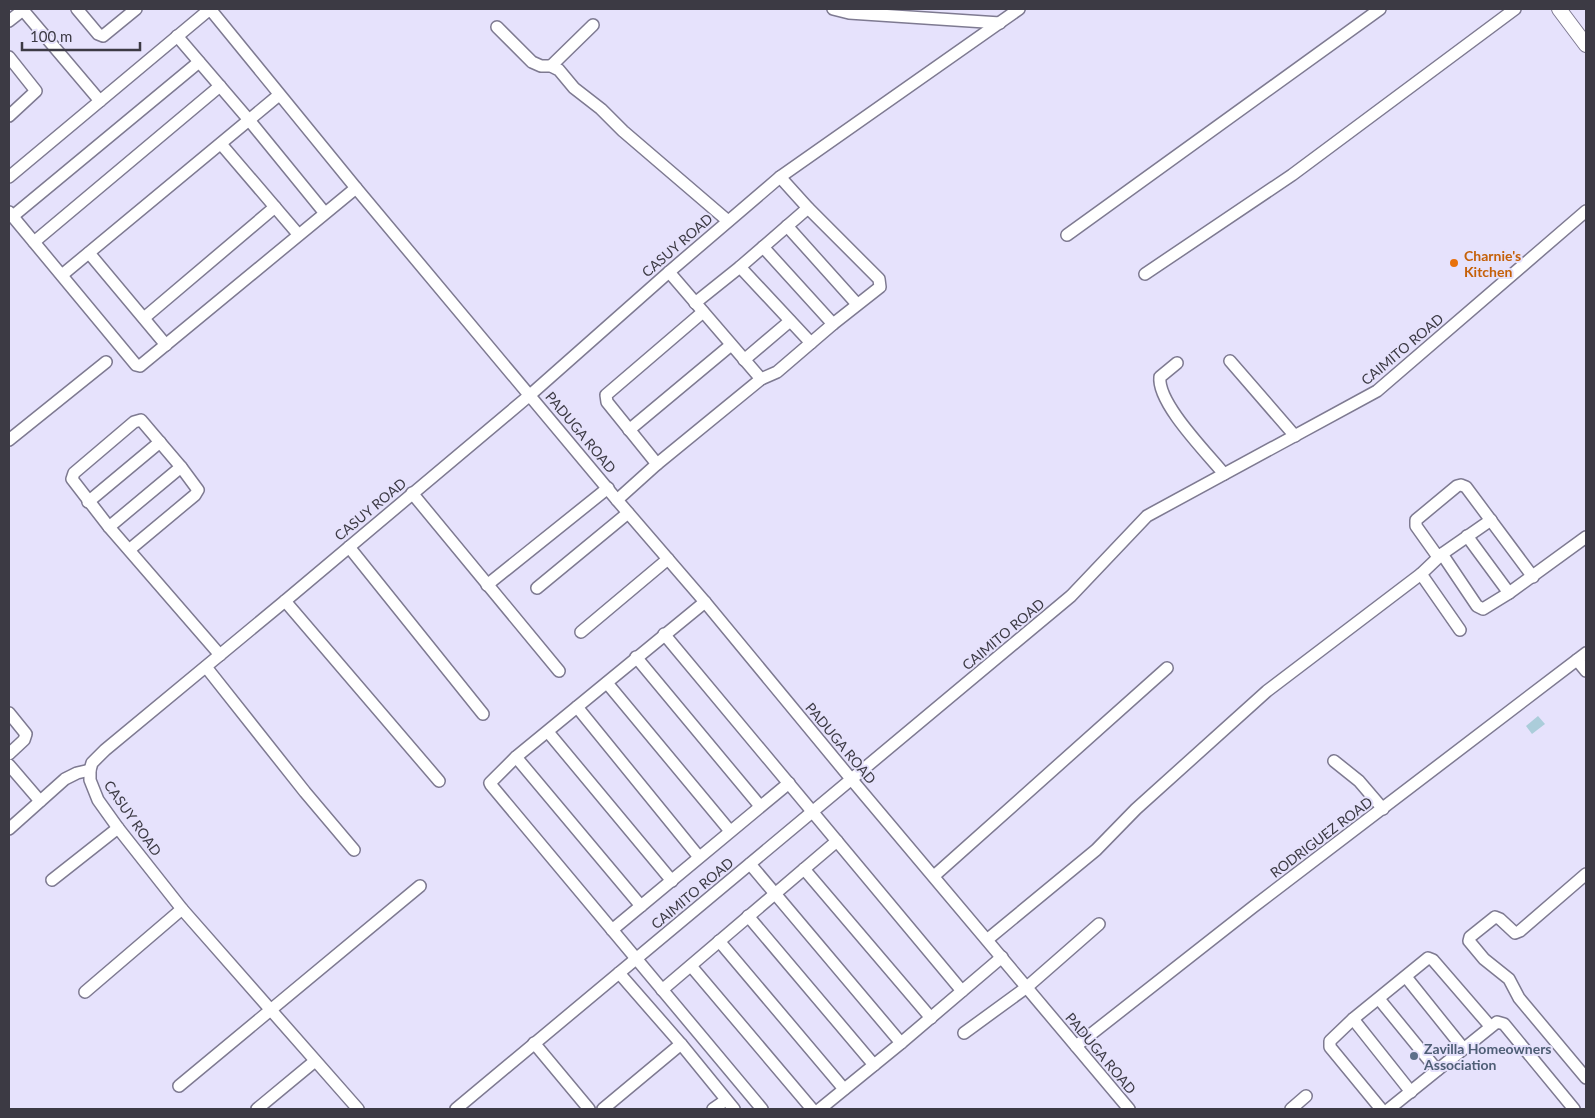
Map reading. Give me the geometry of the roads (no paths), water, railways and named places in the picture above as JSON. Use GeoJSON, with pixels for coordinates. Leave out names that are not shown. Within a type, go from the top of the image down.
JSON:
{"type":"FeatureCollection","features":[{"type":"Feature","properties":{"kind":"main road"},"geometry":{"type":"LineString","coordinates":[[1558,9],[1586,44]]}},
{"type":"Feature","properties":{"kind":"street"},"geometry":{"type":"LineString","coordinates":[[9,21],[22,9],[100,101]]}},
{"type":"Feature","properties":{"kind":"street"},"geometry":{"type":"LineString","coordinates":[[78,9],[98,34],[103,36],[136,9]]}},
{"type":"Feature","properties":{"kind":"street","name":"PADUGA ROAD"},"geometry":{"type":"LineString","coordinates":[[177,36],[210,9],[356,188],[1129,1109]]}},
{"type":"Feature","properties":{"kind":"street"},"geometry":{"type":"LineString","coordinates":[[833,9],[849,13],[1000,22]]}},
{"type":"Feature","properties":{"kind":"street","name":"CASUY ROAD"},"geometry":{"type":"LineString","coordinates":[[358,1109],[182,909],[118,828],[95,794],[90,780],[92,763],[105,750],[530,395],[780,176],[1019,9]]}},
{"type":"Feature","properties":{"kind":"street"},"geometry":{"type":"LineString","coordinates":[[1067,235],[1380,9]]}},
{"type":"Feature","properties":{"kind":"street"},"geometry":{"type":"LineString","coordinates":[[1145,274],[1292,175],[1515,9]]}},
{"type":"Feature","properties":{"kind":"street"},"geometry":{"type":"LineString","coordinates":[[550,66],[593,24]]}},
{"type":"Feature","properties":{"kind":"street"},"geometry":{"type":"LineString","coordinates":[[497,27],[532,62],[559,70],[574,88],[601,109],[630,137],[728,221]]}},
{"type":"Feature","properties":{"kind":"street"},"geometry":{"type":"LineString","coordinates":[[9,178],[177,36],[250,120],[324,212]]}},
{"type":"Feature","properties":{"kind":"street"},"geometry":{"type":"LineString","coordinates":[[199,62],[11,214],[136,365],[142,365],[324,212],[356,188]]}},
{"type":"Feature","properties":{"kind":"street"},"geometry":{"type":"LineString","coordinates":[[9,116],[36,91],[11,64]]}},
{"type":"Feature","properties":{"kind":"street"},"geometry":{"type":"LineString","coordinates":[[34,242],[220,86]]}},
{"type":"Feature","properties":{"kind":"street"},"geometry":{"type":"LineString","coordinates":[[62,276],[279,95]]}},
{"type":"Feature","properties":{"kind":"street"},"geometry":{"type":"LineString","coordinates":[[221,144],[298,234]]}},
{"type":"Feature","properties":{"kind":"street"},"geometry":{"type":"LineString","coordinates":[[617,500],[657,464],[760,379],[773,375],[880,287],[880,282],[808,208],[780,176]]}},
{"type":"Feature","properties":{"kind":"street"},"geometry":{"type":"LineString","coordinates":[[144,318],[274,207]]}},
{"type":"Feature","properties":{"kind":"street"},"geometry":{"type":"LineString","coordinates":[[657,464],[606,402],[606,396],[740,267],[808,208]]}},
{"type":"Feature","properties":{"kind":"street","name":"CAIMITO ROAD"},"geometry":{"type":"LineString","coordinates":[[456,1109],[470,1105],[534,1043],[813,813],[1071,596],[1141,520],[1156,510],[1377,391],[1586,211]]}},
{"type":"Feature","properties":{"kind":"street"},"geometry":{"type":"LineString","coordinates":[[787,226],[857,304]]}},
{"type":"Feature","properties":{"kind":"street"},"geometry":{"type":"LineString","coordinates":[[763,247],[833,324]]}},
{"type":"Feature","properties":{"kind":"street"},"geometry":{"type":"LineString","coordinates":[[89,253],[166,345]]}},
{"type":"Feature","properties":{"kind":"street"},"geometry":{"type":"LineString","coordinates":[[740,267],[811,343]]}},
{"type":"Feature","properties":{"kind":"street"},"geometry":{"type":"LineString","coordinates":[[669,272],[760,379]]}},
{"type":"Feature","properties":{"kind":"street"},"geometry":{"type":"LineString","coordinates":[[744,360],[790,321]]}},
{"type":"Feature","properties":{"kind":"street"},"geometry":{"type":"LineString","coordinates":[[629,430],[731,345]]}},
{"type":"Feature","properties":{"kind":"street"},"geometry":{"type":"LineString","coordinates":[[9,440],[106,362]]}},
{"type":"Feature","properties":{"kind":"street"},"geometry":{"type":"LineString","coordinates":[[1230,362],[1295,436]]}},
{"type":"Feature","properties":{"kind":"street"},"geometry":{"type":"LineString","coordinates":[[1177,363],[1160,377],[1160,384],[1168,404],[1224,474]]}},
{"type":"Feature","properties":{"kind":"street"},"geometry":{"type":"LineString","coordinates":[[129,550],[197,493],[197,487],[141,420],[134,422],[72,476],[73,482],[109,527],[220,655]]}},
{"type":"Feature","properties":{"kind":"street"},"geometry":{"type":"LineString","coordinates":[[88,502],[160,442]]}},
{"type":"Feature","properties":{"kind":"street"},"geometry":{"type":"LineString","coordinates":[[109,527],[181,467]]}},
{"type":"Feature","properties":{"kind":"street"},"geometry":{"type":"LineString","coordinates":[[1533,577],[1466,486],[1457,486],[1416,520],[1416,526],[1480,608],[1487,608],[1509,594],[1533,577],[1586,537]]}},
{"type":"Feature","properties":{"kind":"street"},"geometry":{"type":"LineString","coordinates":[[487,585],[608,488]]}},
{"type":"Feature","properties":{"kind":"street"},"geometry":{"type":"LineString","coordinates":[[412,494],[559,671]]}},
{"type":"Feature","properties":{"kind":"street"},"geometry":{"type":"LineString","coordinates":[[537,588],[628,513]]}},
{"type":"Feature","properties":{"kind":"street"},"geometry":{"type":"LineString","coordinates":[[988,940],[1096,850],[1136,809],[1260,697],[1421,574],[1440,555],[1491,520]]}},
{"type":"Feature","properties":{"kind":"street"},"geometry":{"type":"LineString","coordinates":[[1467,536],[1509,594]]}},
{"type":"Feature","properties":{"kind":"street"},"geometry":{"type":"LineString","coordinates":[[349,547],[483,714]]}},
{"type":"Feature","properties":{"kind":"street"},"geometry":{"type":"LineString","coordinates":[[581,632],[668,558]]}},
{"type":"Feature","properties":{"kind":"street"},"geometry":{"type":"LineString","coordinates":[[1421,574],[1460,630]]}},
{"type":"Feature","properties":{"kind":"street"},"geometry":{"type":"LineString","coordinates":[[285,601],[440,781]]}},
{"type":"Feature","properties":{"kind":"street"},"geometry":{"type":"LineString","coordinates":[[705,602],[516,757],[492,779],[491,785],[762,1109]]}},
{"type":"Feature","properties":{"kind":"street"},"geometry":{"type":"LineString","coordinates":[[664,634],[962,991]]}},
{"type":"Feature","properties":{"kind":"street"},"geometry":{"type":"LineString","coordinates":[[1582,656],[1586,671]]}},
{"type":"Feature","properties":{"kind":"street","name":"RODRIGUEZ ROAD"},"geometry":{"type":"LineString","coordinates":[[1076,1046],[1253,907],[1582,656]]}},
{"type":"Feature","properties":{"kind":"street"},"geometry":{"type":"LineString","coordinates":[[636,657],[760,806]]}},
{"type":"Feature","properties":{"kind":"street"},"geometry":{"type":"LineString","coordinates":[[206,667],[310,799],[354,850]]}},
{"type":"Feature","properties":{"kind":"street"},"geometry":{"type":"LineString","coordinates":[[934,876],[1167,668]]}},
{"type":"Feature","properties":{"kind":"street"},"geometry":{"type":"LineString","coordinates":[[606,683],[730,831]]}},
{"type":"Feature","properties":{"kind":"street"},"geometry":{"type":"LineString","coordinates":[[577,708],[699,856]]}},
{"type":"Feature","properties":{"kind":"street"},"geometry":{"type":"LineString","coordinates":[[9,713],[26,734],[24,740],[9,754]]}},
{"type":"Feature","properties":{"kind":"street"},"geometry":{"type":"LineString","coordinates":[[548,732],[672,881]]}},
{"type":"Feature","properties":{"kind":"street"},"geometry":{"type":"LineString","coordinates":[[516,757],[641,906]]}},
{"type":"Feature","properties":{"kind":"street"},"geometry":{"type":"LineString","coordinates":[[1334,761],[1359,781],[1383,809]]}},
{"type":"Feature","properties":{"kind":"street"},"geometry":{"type":"LineString","coordinates":[[9,765],[40,801]]}},
{"type":"Feature","properties":{"kind":"street"},"geometry":{"type":"LineString","coordinates":[[9,829],[65,779],[77,773],[90,770]]}},
{"type":"Feature","properties":{"kind":"street"},"geometry":{"type":"LineString","coordinates":[[612,930],[789,783]]}},
{"type":"Feature","properties":{"kind":"street"},"geometry":{"type":"LineString","coordinates":[[52,880],[118,828]]}},
{"type":"Feature","properties":{"kind":"street"},"geometry":{"type":"LineString","coordinates":[[662,990],[837,841]]}},
{"type":"Feature","properties":{"kind":"street"},"geometry":{"type":"LineString","coordinates":[[750,864],[776,892],[902,1043]]}},
{"type":"Feature","properties":{"kind":"street"},"geometry":{"type":"LineString","coordinates":[[804,869],[931,1018]]}},
{"type":"Feature","properties":{"kind":"street"},"geometry":{"type":"LineString","coordinates":[[1586,874],[1520,931],[1515,932],[1500,919],[1495,918],[1470,938],[1469,942],[1484,959],[1509,979],[1519,998],[1586,1078]]}},
{"type":"Feature","properties":{"kind":"street"},"geometry":{"type":"LineString","coordinates":[[179,1086],[420,886]]}},
{"type":"Feature","properties":{"kind":"street"},"geometry":{"type":"LineString","coordinates":[[85,992],[182,909]]}},
{"type":"Feature","properties":{"kind":"street"},"geometry":{"type":"LineString","coordinates":[[748,916],[874,1065]]}},
{"type":"Feature","properties":{"kind":"street"},"geometry":{"type":"LineString","coordinates":[[964,1033],[1027,987],[1098,924]]}},
{"type":"Feature","properties":{"kind":"street"},"geometry":{"type":"LineString","coordinates":[[719,941],[844,1089]]}},
{"type":"Feature","properties":{"kind":"street"},"geometry":{"type":"LineString","coordinates":[[820,1109],[902,1043],[1002,958]]}},
{"type":"Feature","properties":{"kind":"street"},"geometry":{"type":"LineString","coordinates":[[1381,1109],[1330,1047],[1330,1041],[1353,1019],[1428,958],[1431,958],[1490,1026]]}},
{"type":"Feature","properties":{"kind":"street"},"geometry":{"type":"LineString","coordinates":[[691,966],[812,1109]]}},
{"type":"Feature","properties":{"kind":"street"},"geometry":{"type":"LineString","coordinates":[[619,973],[681,1044],[730,1105],[713,1109]]}},
{"type":"Feature","properties":{"kind":"street"},"geometry":{"type":"LineString","coordinates":[[1406,977],[1463,1048]]}},
{"type":"Feature","properties":{"kind":"street"},"geometry":{"type":"LineString","coordinates":[[1379,999],[1437,1070]]}},
{"type":"Feature","properties":{"kind":"street"},"geometry":{"type":"LineString","coordinates":[[1353,1019],[1411,1092]]}},
{"type":"Feature","properties":{"kind":"street"},"geometry":{"type":"LineString","coordinates":[[1389,1109],[1497,1022],[1504,1024],[1574,1109]]}},
{"type":"Feature","properties":{"kind":"street"},"geometry":{"type":"LineString","coordinates":[[534,1043],[589,1109]]}},
{"type":"Feature","properties":{"kind":"street"},"geometry":{"type":"LineString","coordinates":[[603,1109],[681,1044]]}},
{"type":"Feature","properties":{"kind":"street"},"geometry":{"type":"LineString","coordinates":[[257,1109],[316,1061]]}},
{"type":"Feature","properties":{"kind":"street"},"geometry":{"type":"LineString","coordinates":[[1291,1109],[1306,1096]]}},
{"type":"Feature","properties":{"kind":"water"},"geometry":{"type":"Polygon","coordinates":[[[1538,716],[1545,724],[1532,734],[1526,726],[1538,716]]]}},
{"type":"Feature","properties":{"kind":"place","name":"Charnie's Kitchen"},"geometry":{"type":"Point","coordinates":[1454,263]}},
{"type":"Feature","properties":{"kind":"place","name":"Zavilla Homeowners Association"},"geometry":{"type":"Point","coordinates":[1414,1056]}}]}
